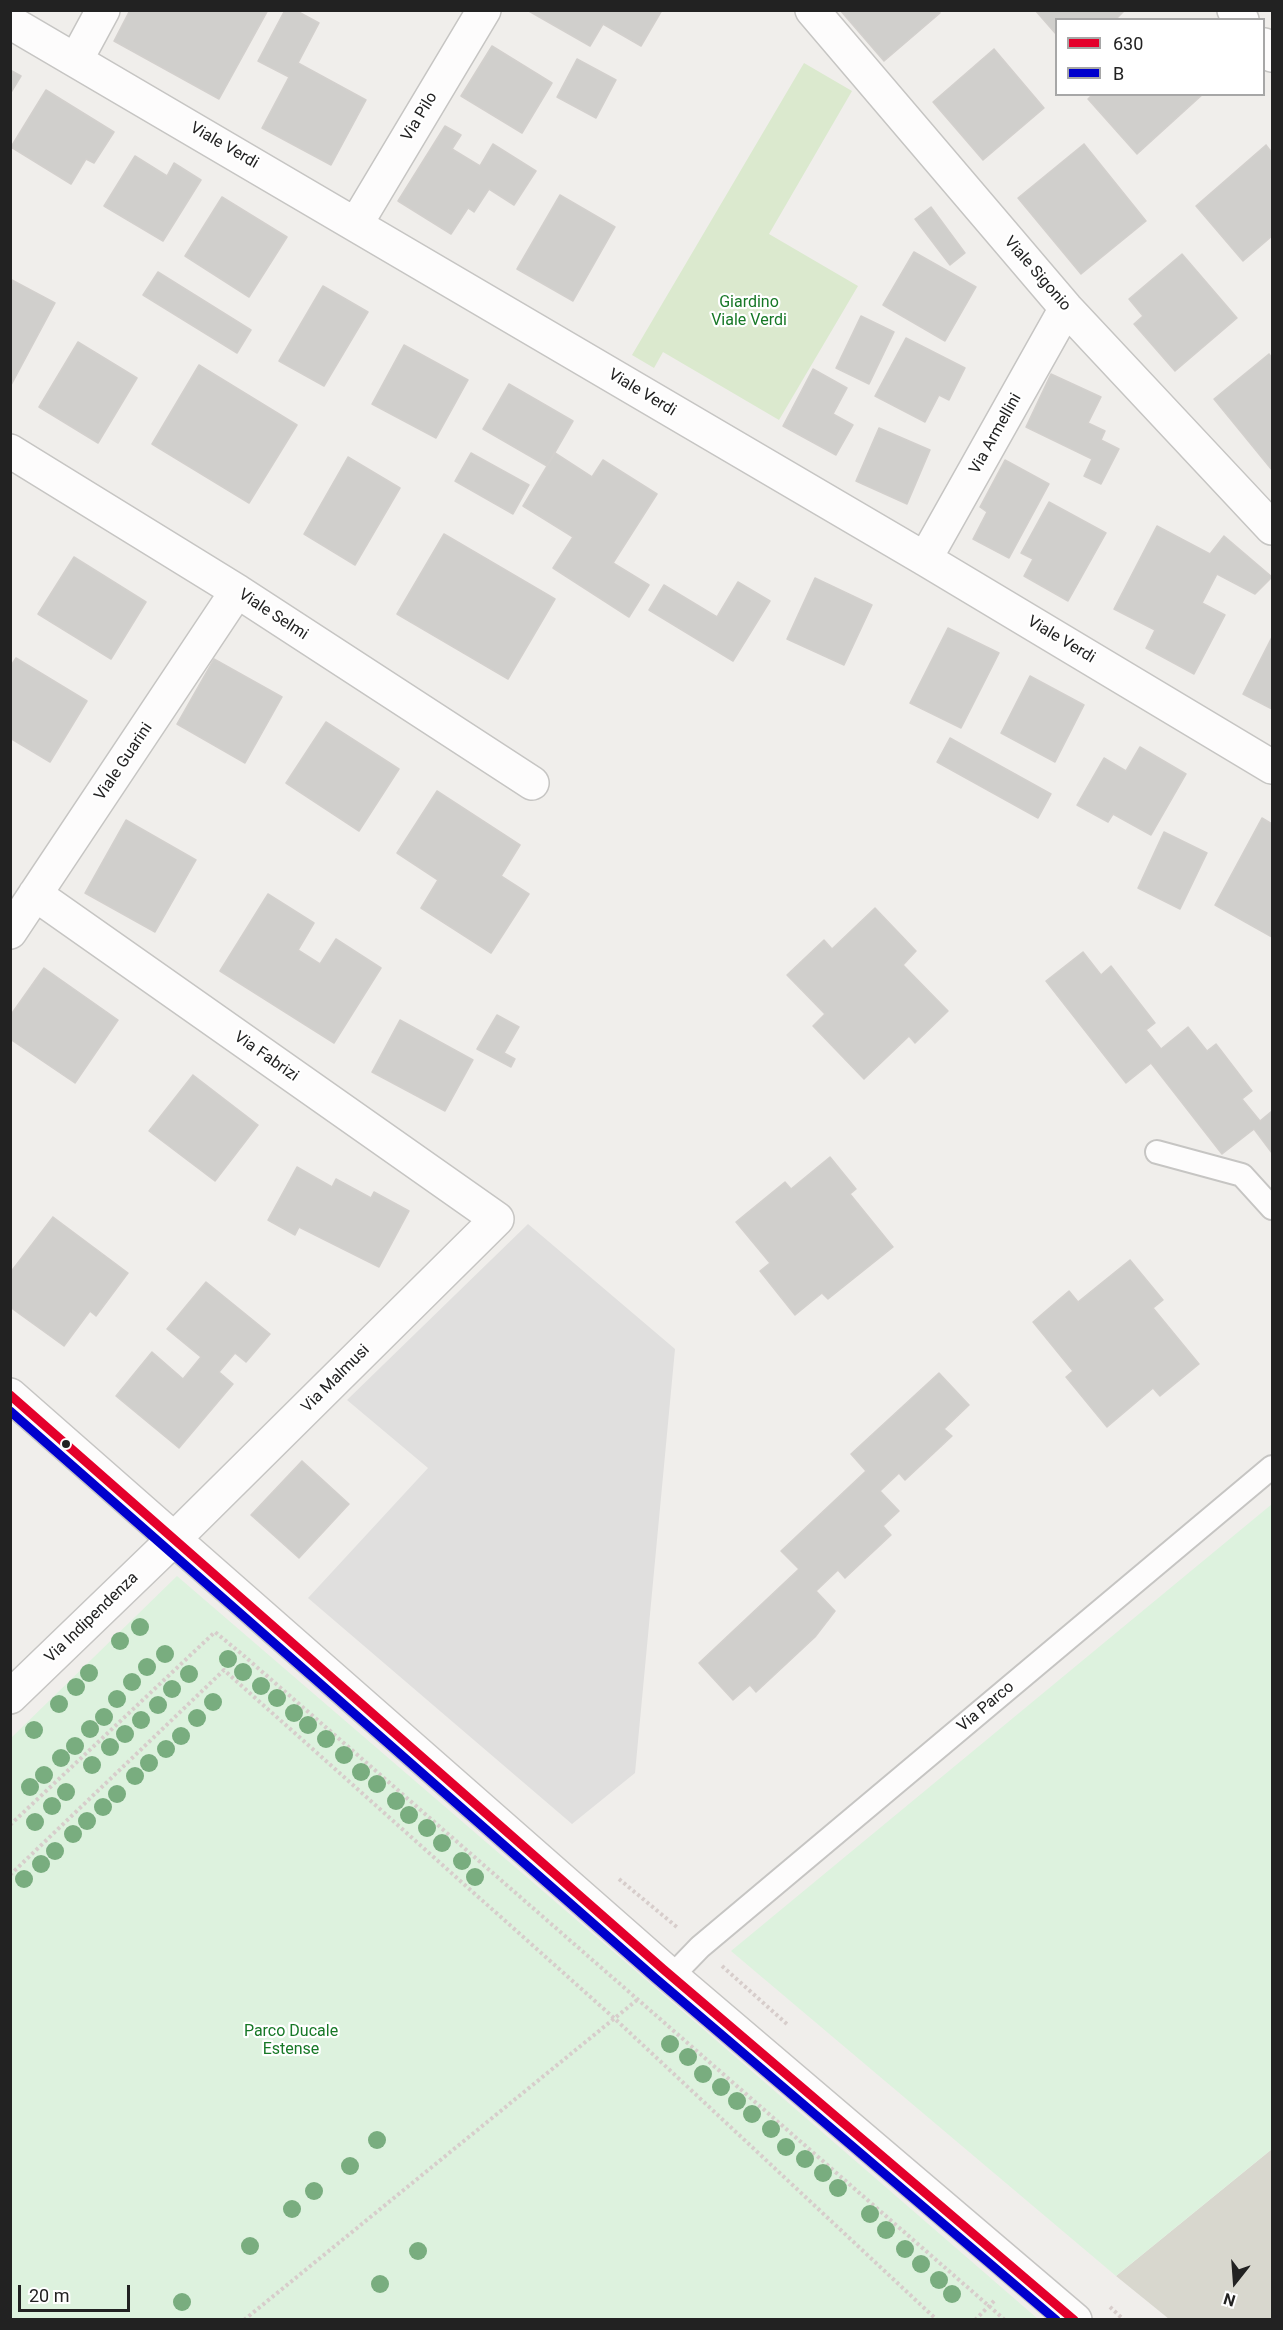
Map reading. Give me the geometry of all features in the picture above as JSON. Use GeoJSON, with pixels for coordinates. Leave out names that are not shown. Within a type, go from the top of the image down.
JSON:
{"type":"FeatureCollection","features":[{"type":"Feature","properties":{"kind":"street"},"geometry":{"type":"LineString","coordinates":[[76,60],[103,10]]}},
{"type":"Feature","properties":{"kind":"street","name":"Via Pilo"},"geometry":{"type":"LineString","coordinates":[[356,224],[484,10]]}},
{"type":"Feature","properties":{"kind":"street","name":"Viale Sigonio"},"geometry":{"type":"LineString","coordinates":[[812,10],[1066,308],[1272,528]]}},
{"type":"Feature","properties":{"kind":"street","name":"Viale Verdi"},"geometry":{"type":"LineString","coordinates":[[10,22],[926,560],[1272,767]]}},
{"type":"Feature","properties":{"kind":"street","name":"Via Armellini"},"geometry":{"type":"LineString","coordinates":[[926,560],[1066,308]]}},
{"type":"Feature","properties":{"kind":"street","name":"Viale Selmi"},"geometry":{"type":"LineString","coordinates":[[10,451],[237,591],[532,783]]}},
{"type":"Feature","properties":{"kind":"street","name":"Viale Guarini"},"geometry":{"type":"LineString","coordinates":[[10,932],[237,591]]}},
{"type":"Feature","properties":{"kind":"street","name":"Via Fabrizi"},"geometry":{"type":"LineString","coordinates":[[35,894],[497,1219]]}},
{"type":"Feature","properties":{"kind":"street","name":"Via Malmusi"},"geometry":{"type":"LineString","coordinates":[[174,1539],[497,1219]]}},
{"type":"Feature","properties":{"kind":"street"},"geometry":{"type":"LineString","coordinates":[[10,1395],[672,1976],[1075,2319]]}},
{"type":"Feature","properties":{"kind":"street","name":"Via Indipendenza"},"geometry":{"type":"LineString","coordinates":[[10,1697],[174,1539]]}},
{"type":"Feature","properties":{"kind":"lane"},"geometry":{"type":"LineString","coordinates":[[1157,1152],[1242,1175],[1272,1208]]}},
{"type":"Feature","properties":{"kind":"lane","name":"Via Parco"},"geometry":{"type":"LineString","coordinates":[[672,1976],[700,1947],[1272,1467]]}},
{"type":"Feature","properties":{"kind":"path"},"geometry":{"type":"LineString","coordinates":[[10,1825],[215,1632],[1005,2319]]}},
{"type":"Feature","properties":{"kind":"path"},"geometry":{"type":"LineString","coordinates":[[10,1875],[224,1670],[614,2018],[937,2319]]}},
{"type":"Feature","properties":{"kind":"path"},"geometry":{"type":"LineString","coordinates":[[244,2319],[637,2000]]}},
{"type":"Feature","properties":{"kind":"path"},"geometry":{"type":"LineString","coordinates":[[975,2319],[988,2305]]}},
{"type":"Feature","properties":{"kind":"shaded area"},"geometry":{"type":"Polygon","coordinates":[[[528,1224],[675,1349],[635,1773],[572,1824],[308,1598],[428,1468],[347,1400],[528,1224]]]}},
{"type":"Feature","properties":{"kind":"shaded area"},"geometry":{"type":"Polygon","coordinates":[[[1272,2149],[1272,2319],[1169,2319],[1116,2276],[1272,2149]]]}},
{"type":"Feature","properties":{"kind":"green space","name":"Giardino Viale Verdi"},"geometry":{"type":"Polygon","coordinates":[[[804,63],[852,91],[769,234],[858,286],[779,420],[663,352],[654,368],[632,355],[804,63]]]}},
{"type":"Feature","properties":{"kind":"green space"},"geometry":{"type":"Polygon","coordinates":[[[1272,1504],[1272,2149],[1116,2276],[731,1951],[1272,1504]]]}},
{"type":"Feature","properties":{"kind":"green space","name":"Parco Ducale Estense"},"geometry":{"type":"Polygon","coordinates":[[[177,1576],[1038,2319],[11,2319],[11,1738],[177,1576]]]}},
{"type":"Feature","properties":{"kind":"building"},"geometry":{"type":"Polygon","coordinates":[[[130,10],[268,10],[219,99],[114,41],[130,10]]]}},
{"type":"Feature","properties":{"kind":"building"},"geometry":{"type":"Polygon","coordinates":[[[285,10],[295,10],[319,23],[298,63],[366,100],[331,165],[262,128],[289,77],[258,61],[285,10]]]}},
{"type":"Feature","properties":{"kind":"building"},"geometry":{"type":"Polygon","coordinates":[[[527,10],[662,10],[641,46],[603,24],[590,46],[527,10]]]}},
{"type":"Feature","properties":{"kind":"building"},"geometry":{"type":"Polygon","coordinates":[[[840,10],[938,10],[940,13],[884,61],[840,10]]]}},
{"type":"Feature","properties":{"kind":"building"},"geometry":{"type":"Polygon","coordinates":[[[1035,10],[1125,10],[1117,18],[1055,18],[1055,33],[1035,10]]]}},
{"type":"Feature","properties":{"kind":"building"},"geometry":{"type":"Polygon","coordinates":[[[492,46],[552,83],[522,133],[461,96],[492,46]]]}},
{"type":"Feature","properties":{"kind":"building"},"geometry":{"type":"Polygon","coordinates":[[[994,49],[1044,108],[983,160],[933,102],[994,49]]]}},
{"type":"Feature","properties":{"kind":"building"},"geometry":{"type":"Polygon","coordinates":[[[577,59],[616,80],[596,118],[557,97],[577,59]]]}},
{"type":"Feature","properties":{"kind":"building"},"geometry":{"type":"Polygon","coordinates":[[[10,70],[21,76],[10,94],[10,70]]]}},
{"type":"Feature","properties":{"kind":"building"},"geometry":{"type":"Polygon","coordinates":[[[46,90],[114,132],[94,163],[86,159],[71,184],[11,147],[46,90]]]}},
{"type":"Feature","properties":{"kind":"building"},"geometry":{"type":"Polygon","coordinates":[[[1091,96],[1201,96],[1137,154],[1088,99],[1091,96]]]}},
{"type":"Feature","properties":{"kind":"building"},"geometry":{"type":"Polygon","coordinates":[[[445,126],[461,135],[452,149],[480,166],[493,144],[536,171],[514,205],[489,189],[474,212],[468,208],[451,234],[398,201],[445,126]]]}},
{"type":"Feature","properties":{"kind":"building"},"geometry":{"type":"Polygon","coordinates":[[[1084,144],[1146,221],[1081,274],[1018,198],[1084,144]]]}},
{"type":"Feature","properties":{"kind":"building"},"geometry":{"type":"Polygon","coordinates":[[[1266,145],[1272,153],[1272,236],[1243,261],[1196,206],[1266,145]]]}},
{"type":"Feature","properties":{"kind":"building"},"geometry":{"type":"Polygon","coordinates":[[[135,156],[167,176],[174,163],[201,180],[163,241],[104,206],[135,156]]]}},
{"type":"Feature","properties":{"kind":"building"},"geometry":{"type":"Polygon","coordinates":[[[560,195],[615,227],[573,301],[517,269],[560,195]]]}},
{"type":"Feature","properties":{"kind":"building"},"geometry":{"type":"Polygon","coordinates":[[[222,197],[287,237],[249,297],[185,256],[222,197]]]}},
{"type":"Feature","properties":{"kind":"building"},"geometry":{"type":"Polygon","coordinates":[[[931,207],[965,253],[950,265],[915,219],[931,207]]]}},
{"type":"Feature","properties":{"kind":"building"},"geometry":{"type":"Polygon","coordinates":[[[914,252],[976,287],[945,341],[883,305],[914,252]]]}},
{"type":"Feature","properties":{"kind":"building"},"geometry":{"type":"Polygon","coordinates":[[[1182,254],[1237,318],[1175,371],[1134,324],[1143,316],[1129,299],[1182,254]]]}},
{"type":"Feature","properties":{"kind":"building"},"geometry":{"type":"Polygon","coordinates":[[[158,272],[251,330],[237,353],[143,295],[158,272]]]}},
{"type":"Feature","properties":{"kind":"building"},"geometry":{"type":"Polygon","coordinates":[[[10,279],[55,303],[10,387],[10,279]]]}},
{"type":"Feature","properties":{"kind":"building"},"geometry":{"type":"Polygon","coordinates":[[[323,286],[368,312],[324,386],[279,361],[323,286]]]}},
{"type":"Feature","properties":{"kind":"building"},"geometry":{"type":"Polygon","coordinates":[[[861,316],[894,332],[869,384],[836,368],[861,316]]]}},
{"type":"Feature","properties":{"kind":"building"},"geometry":{"type":"Polygon","coordinates":[[[906,338],[965,368],[949,400],[939,395],[925,422],[875,396],[906,338]]]}},
{"type":"Feature","properties":{"kind":"building"},"geometry":{"type":"Polygon","coordinates":[[[78,342],[137,378],[98,443],[39,407],[78,342]]]}},
{"type":"Feature","properties":{"kind":"building"},"geometry":{"type":"Polygon","coordinates":[[[404,345],[468,380],[436,438],[372,404],[404,345]]]}},
{"type":"Feature","properties":{"kind":"building"},"geometry":{"type":"Polygon","coordinates":[[[1269,354],[1272,358],[1272,470],[1214,399],[1269,354]]]}},
{"type":"Feature","properties":{"kind":"building"},"geometry":{"type":"Polygon","coordinates":[[[199,365],[297,425],[249,503],[152,444],[199,365]]]}},
{"type":"Feature","properties":{"kind":"building"},"geometry":{"type":"Polygon","coordinates":[[[813,369],[847,388],[833,414],[853,425],[836,455],[783,426],[813,369]]]}},
{"type":"Feature","properties":{"kind":"building"},"geometry":{"type":"Polygon","coordinates":[[[1051,374],[1101,397],[1088,423],[1105,431],[1101,440],[1119,449],[1101,484],[1084,476],[1092,459],[1026,427],[1051,374]]]}},
{"type":"Feature","properties":{"kind":"building"},"geometry":{"type":"Polygon","coordinates":[[[509,384],[573,421],[547,466],[483,429],[509,384]]]}},
{"type":"Feature","properties":{"kind":"building"},"geometry":{"type":"Polygon","coordinates":[[[879,428],[930,450],[907,504],[856,481],[879,428]]]}},
{"type":"Feature","properties":{"kind":"building"},"geometry":{"type":"Polygon","coordinates":[[[471,453],[529,485],[513,514],[455,481],[471,453]]]}},
{"type":"Feature","properties":{"kind":"building"},"geometry":{"type":"Polygon","coordinates":[[[555,453],[592,477],[603,460],[657,494],[613,563],[649,585],[629,617],[553,568],[573,537],[523,506],[555,453]]]}},
{"type":"Feature","properties":{"kind":"building"},"geometry":{"type":"Polygon","coordinates":[[[348,457],[400,488],[355,565],[304,534],[348,457]]]}},
{"type":"Feature","properties":{"kind":"building"},"geometry":{"type":"Polygon","coordinates":[[[1005,460],[1049,484],[1009,558],[973,539],[987,512],[980,507],[1005,460]]]}},
{"type":"Feature","properties":{"kind":"building"},"geometry":{"type":"Polygon","coordinates":[[[1049,502],[1106,533],[1068,601],[1024,576],[1033,559],[1021,553],[1049,502]]]}},
{"type":"Feature","properties":{"kind":"building"},"geometry":{"type":"Polygon","coordinates":[[[1157,526],[1210,554],[1224,536],[1272,577],[1255,594],[1217,574],[1202,603],[1225,615],[1194,674],[1146,648],[1155,630],[1114,609],[1157,526]]]}},
{"type":"Feature","properties":{"kind":"building"},"geometry":{"type":"Polygon","coordinates":[[[444,534],[555,599],[508,679],[397,614],[444,534]]]}},
{"type":"Feature","properties":{"kind":"building"},"geometry":{"type":"Polygon","coordinates":[[[74,557],[146,602],[111,659],[38,614],[74,557]]]}},
{"type":"Feature","properties":{"kind":"building"},"geometry":{"type":"Polygon","coordinates":[[[815,578],[872,605],[844,665],[787,639],[815,578]]]}},
{"type":"Feature","properties":{"kind":"building"},"geometry":{"type":"Polygon","coordinates":[[[738,582],[770,601],[733,661],[649,610],[664,585],[717,617],[738,582]]]}},
{"type":"Feature","properties":{"kind":"building"},"geometry":{"type":"Polygon","coordinates":[[[948,628],[999,653],[961,728],[910,703],[948,628]]]}},
{"type":"Feature","properties":{"kind":"building"},"geometry":{"type":"Polygon","coordinates":[[[1272,637],[1272,709],[1243,694],[1272,637]]]}},
{"type":"Feature","properties":{"kind":"building"},"geometry":{"type":"Polygon","coordinates":[[[16,658],[87,701],[50,762],[10,738],[10,667],[16,658]]]}},
{"type":"Feature","properties":{"kind":"building"},"geometry":{"type":"Polygon","coordinates":[[[214,659],[282,697],[245,763],[177,724],[214,659]]]}},
{"type":"Feature","properties":{"kind":"building"},"geometry":{"type":"Polygon","coordinates":[[[1030,676],[1084,705],[1055,762],[1001,733],[1030,676]]]}},
{"type":"Feature","properties":{"kind":"building"},"geometry":{"type":"Polygon","coordinates":[[[326,722],[399,769],[359,831],[286,783],[326,722]]]}},
{"type":"Feature","properties":{"kind":"building"},"geometry":{"type":"Polygon","coordinates":[[[950,738],[1051,794],[1038,818],[937,762],[950,738]]]}},
{"type":"Feature","properties":{"kind":"building"},"geometry":{"type":"Polygon","coordinates":[[[1140,747],[1186,774],[1151,835],[1113,814],[1108,822],[1077,805],[1104,758],[1126,771],[1140,747]]]}},
{"type":"Feature","properties":{"kind":"building"},"geometry":{"type":"Polygon","coordinates":[[[437,791],[520,845],[501,876],[529,894],[491,953],[421,908],[438,880],[397,853],[437,791]]]}},
{"type":"Feature","properties":{"kind":"building"},"geometry":{"type":"Polygon","coordinates":[[[1262,818],[1272,824],[1272,937],[1215,905],[1262,818]]]}},
{"type":"Feature","properties":{"kind":"building"},"geometry":{"type":"Polygon","coordinates":[[[126,820],[196,860],[155,932],[85,893],[126,820]]]}},
{"type":"Feature","properties":{"kind":"building"},"geometry":{"type":"Polygon","coordinates":[[[1164,832],[1207,853],[1180,909],[1138,888],[1164,832]]]}},
{"type":"Feature","properties":{"kind":"building"},"geometry":{"type":"Polygon","coordinates":[[[268,894],[314,923],[298,950],[320,964],[336,939],[381,968],[334,1043],[220,971],[268,894]]]}},
{"type":"Feature","properties":{"kind":"building"},"geometry":{"type":"Polygon","coordinates":[[[875,908],[916,951],[903,965],[948,1011],[915,1043],[909,1036],[864,1079],[813,1026],[825,1014],[787,975],[824,940],[832,949],[875,908]]]}},
{"type":"Feature","properties":{"kind":"building"},"geometry":{"type":"Polygon","coordinates":[[[1083,952],[1101,975],[1111,966],[1155,1023],[1146,1030],[1161,1049],[1188,1027],[1207,1051],[1216,1044],[1252,1091],[1242,1099],[1260,1121],[1272,1111],[1272,1153],[1254,1129],[1222,1154],[1151,1063],[1126,1083],[1046,981],[1083,952]]]}},
{"type":"Feature","properties":{"kind":"building"},"geometry":{"type":"Polygon","coordinates":[[[44,968],[118,1020],[75,1083],[10,1039],[10,1016],[44,968]]]}},
{"type":"Feature","properties":{"kind":"building"},"geometry":{"type":"Polygon","coordinates":[[[497,1015],[519,1027],[504,1053],[515,1059],[511,1067],[477,1049],[497,1015]]]}},
{"type":"Feature","properties":{"kind":"building"},"geometry":{"type":"Polygon","coordinates":[[[400,1020],[473,1060],[445,1111],[372,1072],[400,1020]]]}},
{"type":"Feature","properties":{"kind":"building"},"geometry":{"type":"Polygon","coordinates":[[[193,1075],[258,1125],[215,1181],[149,1131],[193,1075]]]}},
{"type":"Feature","properties":{"kind":"building"},"geometry":{"type":"Polygon","coordinates":[[[830,1157],[856,1189],[850,1194],[893,1247],[828,1299],[822,1293],[795,1315],[760,1271],[770,1263],[736,1222],[785,1182],[791,1189],[830,1157]]]}},
{"type":"Feature","properties":{"kind":"building"},"geometry":{"type":"Polygon","coordinates":[[[297,1167],[332,1187],[336,1179],[371,1198],[374,1192],[409,1211],[379,1267],[299,1227],[295,1235],[268,1220],[297,1167]]]}},
{"type":"Feature","properties":{"kind":"building"},"geometry":{"type":"Polygon","coordinates":[[[53,1217],[128,1273],[96,1316],[90,1311],[64,1346],[10,1307],[10,1273],[53,1217]]]}},
{"type":"Feature","properties":{"kind":"building"},"geometry":{"type":"Polygon","coordinates":[[[1130,1260],[1163,1300],[1153,1308],[1199,1364],[1160,1396],[1153,1388],[1107,1427],[1066,1377],[1073,1371],[1033,1322],[1069,1291],[1078,1302],[1130,1260]]]}},
{"type":"Feature","properties":{"kind":"building"},"geometry":{"type":"Polygon","coordinates":[[[206,1282],[270,1334],[246,1362],[235,1353],[219,1372],[233,1384],[179,1448],[116,1396],[152,1352],[183,1379],[201,1357],[167,1329],[206,1282]]]}},
{"type":"Feature","properties":{"kind":"building"},"geometry":{"type":"Polygon","coordinates":[[[939,1373],[969,1405],[944,1429],[952,1436],[905,1480],[899,1473],[880,1491],[899,1511],[883,1526],[891,1535],[845,1578],[838,1570],[816,1591],[835,1611],[815,1637],[756,1692],[750,1685],[733,1700],[699,1663],[799,1569],[781,1551],[866,1471],[851,1454],[939,1373]]]}},
{"type":"Feature","properties":{"kind":"building"},"geometry":{"type":"Polygon","coordinates":[[[302,1461],[349,1504],[299,1558],[251,1515],[302,1461]]]}},
{"type":"Feature","properties":{"kind":"transit line","name":"630"},"geometry":{"type":"LineString","coordinates":[[10,1395],[663,1969],[1074,2320]]}},
{"type":"Feature","properties":{"kind":"transit line","name":"B"},"geometry":{"type":"LineString","coordinates":[[10,1411],[655,1978],[1056,2320]]}}]}
